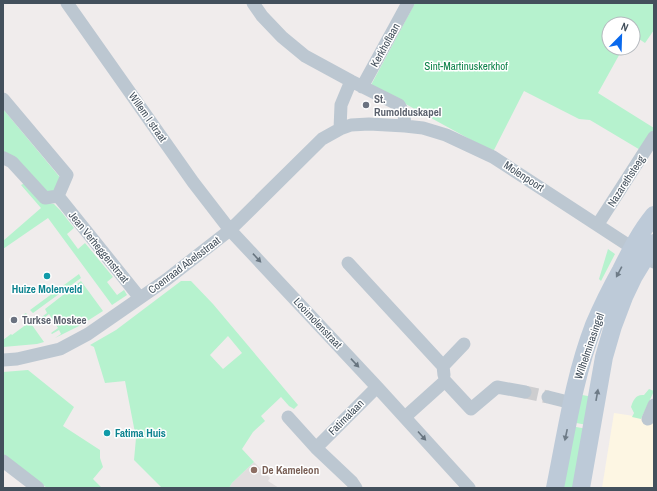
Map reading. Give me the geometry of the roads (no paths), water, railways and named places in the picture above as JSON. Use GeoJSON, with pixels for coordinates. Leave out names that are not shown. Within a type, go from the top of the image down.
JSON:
{"type":"FeatureCollection","features":[{"type":"Feature","properties":{"kind":"street","name":"Willem I straat"},"geometry":{"type":"LineString","coordinates":[[67,3],[193,182],[230,230]]}},
{"type":"Feature","properties":{"kind":"street"},"geometry":{"type":"LineString","coordinates":[[253,3],[262,16],[282,37],[305,56],[356,84],[399,105],[404,114],[405,126]]}},
{"type":"Feature","properties":{"kind":"street","name":"Kerkhoflaan"},"geometry":{"type":"LineString","coordinates":[[356,84],[408,3]]}},
{"type":"Feature","properties":{"kind":"street"},"geometry":{"type":"LineString","coordinates":[[340,129],[341,105],[356,84]]}},
{"type":"Feature","properties":{"kind":"street"},"geometry":{"type":"LineString","coordinates":[[3,100],[67,175],[58,196],[45,198],[12,162],[3,158]]}},
{"type":"Feature","properties":{"kind":"street","name":"Coenraad Abelsstraat"},"geometry":{"type":"LineString","coordinates":[[3,360],[17,359],[60,349],[88,334],[166,280],[230,230],[322,139],[351,125],[369,124],[405,126]]}},
{"type":"Feature","properties":{"kind":"street","name":"Molenpoort"},"geometry":{"type":"LineString","coordinates":[[405,126],[423,128],[446,135],[493,157],[598,224],[646,252]]}},
{"type":"Feature","properties":{"kind":"street","name":"Nazarethsteeg"},"geometry":{"type":"LineString","coordinates":[[598,224],[654,138]]}},
{"type":"Feature","properties":{"kind":"street","name":"Jean Verheggenstraat"},"geometry":{"type":"LineString","coordinates":[[58,196],[140,298]]}},
{"type":"Feature","properties":{"kind":"street","name":"Wilhelminasingel"},"geometry":{"type":"LineString","coordinates":[[581,488],[604,357],[613,326],[624,297],[646,252],[643,229],[654,215]]}},
{"type":"Feature","properties":{"kind":"street","name":"Looimolenstraat"},"geometry":{"type":"LineString","coordinates":[[230,230],[405,417],[469,488]]}},
{"type":"Feature","properties":{"kind":"street","name":"Wilhelminasingel"},"geometry":{"type":"LineString","coordinates":[[555,488],[572,403],[594,325],[610,290],[646,252]]}},
{"type":"Feature","properties":{"kind":"street"},"geometry":{"type":"LineString","coordinates":[[348,263],[443,366],[445,380],[471,409],[497,387],[524,392]]}},
{"type":"Feature","properties":{"kind":"street"},"geometry":{"type":"LineString","coordinates":[[443,366],[464,344]]}},
{"type":"Feature","properties":{"kind":"street"},"geometry":{"type":"LineString","coordinates":[[405,417],[445,380]]}},
{"type":"Feature","properties":{"kind":"street","name":"Fatimalaan"},"geometry":{"type":"LineString","coordinates":[[316,448],[377,387]]}},
{"type":"Feature","properties":{"kind":"street"},"geometry":{"type":"LineString","coordinates":[[548,397],[572,403]]}},
{"type":"Feature","properties":{"kind":"street"},"geometry":{"type":"LineString","coordinates":[[648,419],[654,405]]}},
{"type":"Feature","properties":{"kind":"street"},"geometry":{"type":"LineString","coordinates":[[288,417],[316,448],[352,482],[356,488]]}},
{"type":"Feature","properties":{"kind":"street"},"geometry":{"type":"LineString","coordinates":[[3,461],[38,488]]}},
{"type":"Feature","properties":{"kind":"tunnel"},"geometry":{"type":"LineString","coordinates":[[525,392],[548,397]]}},
{"type":"Feature","properties":{"kind":"place","name":"St. Rumolduskapel"},"geometry":{"type":"Point","coordinates":[366,105]}},
{"type":"Feature","properties":{"kind":"place","name":"Huize Molenveld"},"geometry":{"type":"Point","coordinates":[47,276]}},
{"type":"Feature","properties":{"kind":"place","name":"Turkse Moskee"},"geometry":{"type":"Point","coordinates":[14,320]}},
{"type":"Feature","properties":{"kind":"place","name":"Fatima Huis"},"geometry":{"type":"Point","coordinates":[107,433]}},
{"type":"Feature","properties":{"kind":"place","name":"De Kameleon"},"geometry":{"type":"Point","coordinates":[254,470]}},
{"type":"Feature","properties":{"kind":"park label","name":"Sint-Martinuskerkhof"},"geometry":{"type":"Point","coordinates":[466,66]}}]}
